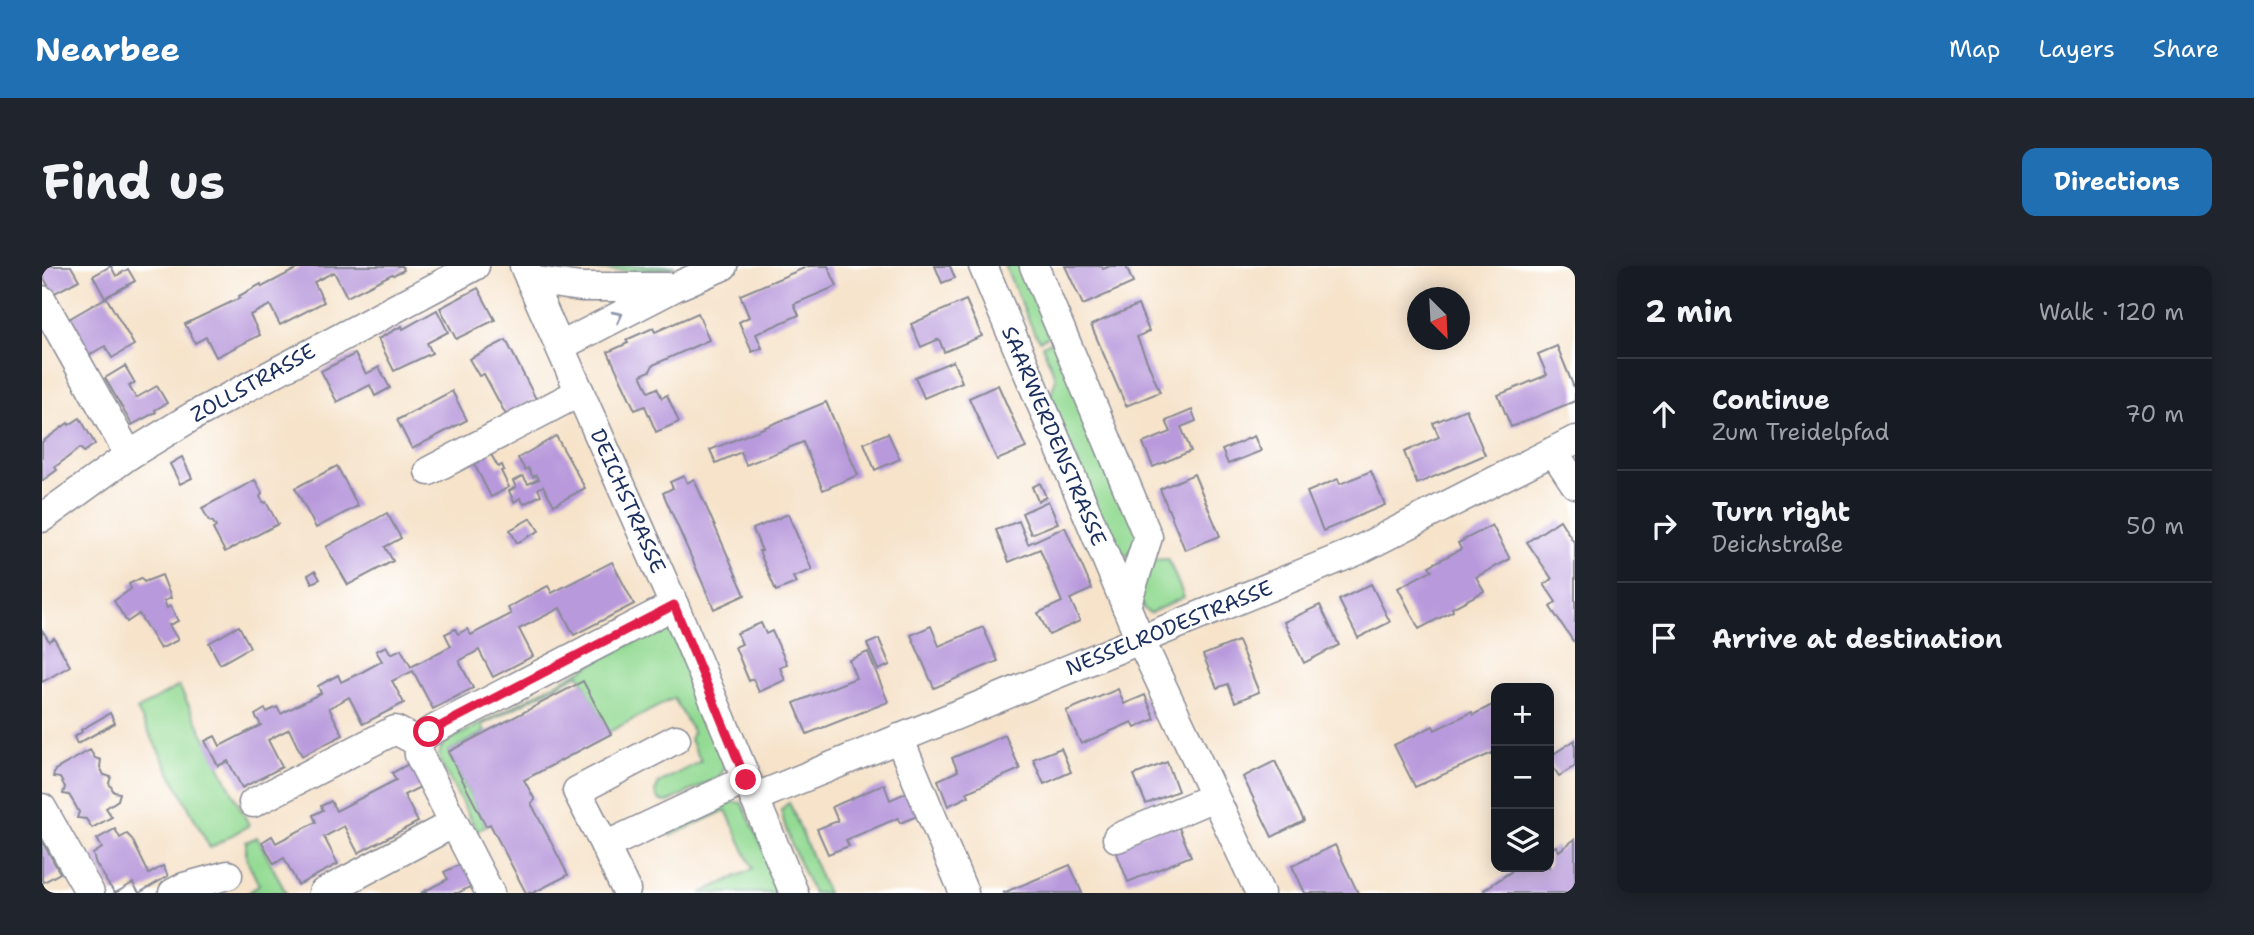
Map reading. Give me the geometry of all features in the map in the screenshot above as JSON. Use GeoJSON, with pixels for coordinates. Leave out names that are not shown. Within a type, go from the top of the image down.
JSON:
{"type":"FeatureCollection","features":[{"type":"Feature","properties":{"kind":"street","name":"ZOLLSTRASSE"},"geometry":{"type":"LineString","coordinates":[[42,518],[129,455],[192,416],[475,266]]}},
{"type":"Feature","properties":{"kind":"street"},"geometry":{"type":"LineString","coordinates":[[561,346],[675,287],[723,266]]}},
{"type":"Feature","properties":{"kind":"street","name":"SAARWERDENSTRASSE"},"geometry":{"type":"LineString","coordinates":[[983,266],[1140,639],[1260,893]]}},
{"type":"Feature","properties":{"kind":"street"},"geometry":{"type":"LineString","coordinates":[[1034,266],[1148,537],[1126,606]]}},
{"type":"Feature","properties":{"kind":"street"},"geometry":{"type":"LineString","coordinates":[[527,273],[580,287],[675,287]]}},
{"type":"Feature","properties":{"kind":"street","name":"DEICHSTRASSE"},"geometry":{"type":"LineString","coordinates":[[527,273],[674,605],[794,893]]}},
{"type":"Feature","properties":{"kind":"street"},"geometry":{"type":"LineString","coordinates":[[42,300],[129,455]]}},
{"type":"Feature","properties":{"kind":"street"},"geometry":{"type":"LineString","coordinates":[[429,471],[580,392]]}},
{"type":"Feature","properties":{"kind":"street"},"geometry":{"type":"LineString","coordinates":[[1564,446],[1575,484]]}},
{"type":"Feature","properties":{"kind":"street","name":"NESSELRODESTRASSE"},"geometry":{"type":"LineString","coordinates":[[605,846],[750,789],[899,738],[1357,551],[1564,446]]}},
{"type":"Feature","properties":{"kind":"street"},"geometry":{"type":"LineString","coordinates":[[490,893],[419,755],[418,743],[429,732],[674,605]]}},
{"type":"Feature","properties":{"kind":"street"},"geometry":{"type":"LineString","coordinates":[[253,803],[395,730],[418,743]]}},
{"type":"Feature","properties":{"kind":"street"},"geometry":{"type":"LineString","coordinates":[[899,738],[964,893]]}},
{"type":"Feature","properties":{"kind":"street"},"geometry":{"type":"LineString","coordinates":[[626,890],[577,791],[676,739]]}},
{"type":"Feature","properties":{"kind":"street"},"geometry":{"type":"LineString","coordinates":[[1117,838],[1214,797]]}},
{"type":"Feature","properties":{"kind":"street"},"geometry":{"type":"LineString","coordinates":[[42,808],[90,893]]}},
{"type":"Feature","properties":{"kind":"street"},"geometry":{"type":"LineString","coordinates":[[323,893],[454,824]]}},
{"type":"Feature","properties":{"kind":"street"},"geometry":{"type":"LineString","coordinates":[[173,893],[184,887],[228,875]]}},
{"type":"Feature","properties":{"kind":"green space"},"geometry":{"type":"Polygon","coordinates":[[[675,266],[639,271],[571,268],[675,266]]]}},
{"type":"Feature","properties":{"kind":"green space"},"geometry":{"type":"Polygon","coordinates":[[[1005,266],[1026,266],[1055,334],[1040,340],[1034,332],[1005,266]]]}},
{"type":"Feature","properties":{"kind":"green space"},"geometry":{"type":"Polygon","coordinates":[[[1058,339],[1140,534],[1128,556],[1116,551],[1050,398],[1056,378],[1042,345],[1058,339]]]}},
{"type":"Feature","properties":{"kind":"green space"},"geometry":{"type":"Polygon","coordinates":[[[1168,559],[1184,597],[1150,613],[1144,609],[1138,596],[1149,560],[1168,559]]]}},
{"type":"Feature","properties":{"kind":"green space"},"geometry":{"type":"Polygon","coordinates":[[[662,627],[669,628],[724,753],[725,765],[720,777],[668,802],[659,800],[655,792],[659,783],[701,761],[690,740],[693,732],[674,698],[609,732],[579,674],[482,725],[485,732],[448,752],[486,826],[477,831],[439,760],[444,744],[662,627]]]}},
{"type":"Feature","properties":{"kind":"green space"},"geometry":{"type":"Polygon","coordinates":[[[179,686],[249,825],[210,848],[137,710],[179,686]]]}},
{"type":"Feature","properties":{"kind":"green space"},"geometry":{"type":"Polygon","coordinates":[[[732,802],[742,803],[777,879],[773,893],[701,893],[753,869],[726,810],[670,836],[667,829],[732,802]]]}},
{"type":"Feature","properties":{"kind":"green space"},"geometry":{"type":"Polygon","coordinates":[[[789,802],[827,893],[813,893],[795,852],[781,810],[789,802]]]}},
{"type":"Feature","properties":{"kind":"green space"},"geometry":{"type":"Polygon","coordinates":[[[257,837],[286,893],[248,893],[259,885],[246,858],[246,842],[257,837]]]}},
{"type":"Feature","properties":{"kind":"building"},"geometry":{"type":"Polygon","coordinates":[[[42,266],[71,266],[79,280],[53,294],[42,275],[42,266]]]}},
{"type":"Feature","properties":{"kind":"building"},"geometry":{"type":"Polygon","coordinates":[[[111,266],[116,276],[128,269],[135,281],[106,297],[134,345],[112,358],[105,346],[87,356],[67,320],[105,298],[93,276],[111,266]]]}},
{"type":"Feature","properties":{"kind":"building"},"geometry":{"type":"Polygon","coordinates":[[[302,266],[402,266],[404,270],[347,297],[334,272],[314,282],[324,302],[280,325],[270,305],[250,315],[260,335],[216,357],[206,337],[195,343],[185,324],[302,266]]]}},
{"type":"Feature","properties":{"kind":"building"},"geometry":{"type":"Polygon","coordinates":[[[809,266],[828,266],[837,286],[794,304],[799,315],[756,334],[762,348],[752,352],[739,322],[749,317],[740,295],[809,266]]]}},
{"type":"Feature","properties":{"kind":"building"},"geometry":{"type":"Polygon","coordinates":[[[935,266],[950,266],[955,278],[942,283],[935,266]]]}},
{"type":"Feature","properties":{"kind":"building"},"geometry":{"type":"Polygon","coordinates":[[[1065,266],[1102,266],[1103,269],[1126,266],[1133,283],[1083,305],[1065,266]]]}},
{"type":"Feature","properties":{"kind":"building"},"geometry":{"type":"Polygon","coordinates":[[[478,288],[495,320],[456,339],[440,308],[478,288]]]}},
{"type":"Feature","properties":{"kind":"building"},"geometry":{"type":"Polygon","coordinates":[[[966,300],[982,336],[944,352],[939,339],[921,347],[911,324],[966,300]]]}},
{"type":"Feature","properties":{"kind":"building"},"geometry":{"type":"Polygon","coordinates":[[[1138,305],[1149,331],[1137,337],[1160,392],[1126,406],[1091,325],[1138,305]]]}},
{"type":"Feature","properties":{"kind":"building"},"geometry":{"type":"Polygon","coordinates":[[[437,310],[448,332],[427,343],[432,353],[394,371],[378,339],[437,310]]]}},
{"type":"Feature","properties":{"kind":"building"},"geometry":{"type":"Polygon","coordinates":[[[698,313],[709,340],[653,365],[650,371],[641,375],[649,392],[657,388],[662,398],[667,395],[679,422],[656,432],[645,406],[635,410],[608,352],[628,343],[626,340],[653,328],[655,332],[698,313]]]}},
{"type":"Feature","properties":{"kind":"building"},"geometry":{"type":"Polygon","coordinates":[[[506,340],[536,399],[506,415],[484,374],[479,376],[469,359],[506,340]]]}},
{"type":"Feature","properties":{"kind":"building"},"geometry":{"type":"Polygon","coordinates":[[[1557,346],[1575,390],[1575,401],[1511,427],[1498,395],[1547,375],[1538,354],[1557,346]]]}},
{"type":"Feature","properties":{"kind":"building"},"geometry":{"type":"Polygon","coordinates":[[[355,354],[366,374],[379,367],[390,388],[375,396],[370,385],[337,402],[321,371],[355,354]]]}},
{"type":"Feature","properties":{"kind":"building"},"geometry":{"type":"Polygon","coordinates":[[[953,361],[962,382],[924,398],[915,377],[953,361]]]}},
{"type":"Feature","properties":{"kind":"building"},"geometry":{"type":"Polygon","coordinates":[[[125,366],[135,383],[129,386],[136,398],[157,386],[167,403],[132,425],[105,378],[125,366]]]}},
{"type":"Feature","properties":{"kind":"building"},"geometry":{"type":"Polygon","coordinates":[[[998,385],[1026,448],[997,460],[969,398],[998,385]]]}},
{"type":"Feature","properties":{"kind":"building"},"geometry":{"type":"Polygon","coordinates":[[[452,391],[467,420],[412,449],[397,420],[452,391]]]}},
{"type":"Feature","properties":{"kind":"building"},"geometry":{"type":"Polygon","coordinates":[[[826,402],[858,475],[823,490],[803,442],[746,465],[741,452],[716,463],[710,450],[826,402]]]}},
{"type":"Feature","properties":{"kind":"building"},"geometry":{"type":"Polygon","coordinates":[[[1466,409],[1485,455],[1417,484],[1404,452],[1439,437],[1433,423],[1466,409]]]}},
{"type":"Feature","properties":{"kind":"building"},"geometry":{"type":"Polygon","coordinates":[[[1192,410],[1196,421],[1181,427],[1191,451],[1153,467],[1143,443],[1171,432],[1166,421],[1192,410]]]}},
{"type":"Feature","properties":{"kind":"building"},"geometry":{"type":"Polygon","coordinates":[[[80,418],[95,444],[84,452],[80,448],[42,481],[42,442],[68,423],[69,425],[80,418]]]}},
{"type":"Feature","properties":{"kind":"building"},"geometry":{"type":"Polygon","coordinates":[[[888,433],[900,459],[875,470],[864,443],[888,433]]]}},
{"type":"Feature","properties":{"kind":"building"},"geometry":{"type":"Polygon","coordinates":[[[556,436],[585,488],[554,505],[543,486],[538,489],[541,495],[524,504],[520,498],[514,502],[509,491],[516,487],[513,481],[523,476],[528,484],[539,479],[536,475],[533,477],[528,468],[525,470],[518,458],[556,436]]]}},
{"type":"Feature","properties":{"kind":"building"},"geometry":{"type":"Polygon","coordinates":[[[1254,436],[1261,451],[1228,464],[1222,450],[1254,436]]]}},
{"type":"Feature","properties":{"kind":"building"},"geometry":{"type":"Polygon","coordinates":[[[488,449],[498,467],[502,465],[504,470],[501,471],[509,487],[491,497],[471,458],[488,449]]]}},
{"type":"Feature","properties":{"kind":"building"},"geometry":{"type":"Polygon","coordinates":[[[182,457],[192,478],[180,484],[170,464],[182,457]]]}},
{"type":"Feature","properties":{"kind":"building"},"geometry":{"type":"Polygon","coordinates":[[[337,466],[358,506],[316,528],[295,488],[337,466]]]}},
{"type":"Feature","properties":{"kind":"building"},"geometry":{"type":"Polygon","coordinates":[[[1371,471],[1385,505],[1323,531],[1307,492],[1338,479],[1340,484],[1371,471]]]}},
{"type":"Feature","properties":{"kind":"building"},"geometry":{"type":"Polygon","coordinates":[[[1194,474],[1220,536],[1185,550],[1160,489],[1194,474]]]}},
{"type":"Feature","properties":{"kind":"building"},"geometry":{"type":"Polygon","coordinates":[[[684,476],[687,483],[694,479],[745,595],[714,609],[663,493],[673,488],[670,482],[684,476]]]}},
{"type":"Feature","properties":{"kind":"building"},"geometry":{"type":"Polygon","coordinates":[[[255,480],[262,493],[260,497],[266,502],[278,524],[225,552],[213,529],[216,527],[202,508],[255,480]]]}},
{"type":"Feature","properties":{"kind":"building"},"geometry":{"type":"Polygon","coordinates":[[[1040,483],[1046,497],[1038,501],[1032,487],[1040,483]]]}},
{"type":"Feature","properties":{"kind":"building"},"geometry":{"type":"Polygon","coordinates":[[[1048,501],[1058,523],[1031,534],[1022,513],[1048,501]]]}},
{"type":"Feature","properties":{"kind":"building"},"geometry":{"type":"Polygon","coordinates":[[[387,513],[401,538],[385,547],[393,561],[348,585],[326,547],[387,513]]]}},
{"type":"Feature","properties":{"kind":"building"},"geometry":{"type":"Polygon","coordinates":[[[788,514],[812,570],[793,577],[796,583],[776,591],[753,529],[788,514]]]}},
{"type":"Feature","properties":{"kind":"building"},"geometry":{"type":"Polygon","coordinates":[[[531,518],[539,531],[517,543],[510,530],[531,518]]]}},
{"type":"Feature","properties":{"kind":"building"},"geometry":{"type":"Polygon","coordinates":[[[1560,520],[1575,544],[1573,641],[1550,607],[1556,602],[1544,584],[1552,579],[1527,542],[1560,520]]]}},
{"type":"Feature","properties":{"kind":"building"},"geometry":{"type":"Polygon","coordinates":[[[1019,521],[1028,544],[1065,527],[1092,589],[1070,599],[1080,621],[1049,635],[1038,613],[1062,602],[1040,549],[1009,562],[996,530],[1019,521]]]}},
{"type":"Feature","properties":{"kind":"building"},"geometry":{"type":"Polygon","coordinates":[[[1492,525],[1510,559],[1476,577],[1484,591],[1419,629],[1398,588],[1432,570],[1429,566],[1461,549],[1458,543],[1492,525]]]}},
{"type":"Feature","properties":{"kind":"building"},"geometry":{"type":"Polygon","coordinates":[[[612,562],[634,604],[574,635],[560,608],[519,629],[533,656],[493,677],[479,650],[459,661],[473,688],[433,709],[413,671],[392,681],[404,703],[363,724],[349,697],[329,708],[343,735],[302,756],[289,729],[268,740],[282,767],[242,788],[228,761],[218,766],[205,741],[215,736],[220,746],[261,725],[255,715],[265,709],[267,712],[277,707],[281,714],[321,693],[318,686],[338,675],[341,682],[362,672],[382,661],[376,651],[386,646],[391,654],[401,649],[411,667],[451,646],[445,634],[455,629],[458,634],[467,629],[471,635],[511,614],[508,608],[538,591],[548,586],[552,593],[612,562]]]}},
{"type":"Feature","properties":{"kind":"building"},"geometry":{"type":"Polygon","coordinates":[[[315,571],[320,579],[312,583],[308,575],[315,571]]]}},
{"type":"Feature","properties":{"kind":"building"},"geometry":{"type":"Polygon","coordinates":[[[162,575],[171,598],[164,601],[178,621],[169,625],[178,640],[160,649],[139,614],[127,622],[114,601],[131,589],[129,584],[141,578],[144,582],[162,575]]]}},
{"type":"Feature","properties":{"kind":"building"},"geometry":{"type":"Polygon","coordinates":[[[1371,584],[1390,622],[1358,638],[1339,600],[1371,584]]]}},
{"type":"Feature","properties":{"kind":"building"},"geometry":{"type":"Polygon","coordinates":[[[1320,605],[1339,645],[1304,663],[1284,622],[1320,605]]]}},
{"type":"Feature","properties":{"kind":"building"},"geometry":{"type":"Polygon","coordinates":[[[761,623],[766,634],[772,631],[787,664],[780,668],[785,680],[759,692],[753,679],[749,681],[735,647],[742,644],[737,633],[761,623]]]}},
{"type":"Feature","properties":{"kind":"building"},"geometry":{"type":"Polygon","coordinates":[[[239,626],[250,647],[220,664],[209,643],[239,626]]]}},
{"type":"Feature","properties":{"kind":"building"},"geometry":{"type":"Polygon","coordinates":[[[931,626],[939,646],[983,627],[998,661],[934,688],[911,635],[931,626]]]}},
{"type":"Feature","properties":{"kind":"building"},"geometry":{"type":"Polygon","coordinates":[[[42,630],[49,641],[54,638],[70,666],[42,682],[42,630]]]}},
{"type":"Feature","properties":{"kind":"building"},"geometry":{"type":"Polygon","coordinates":[[[879,639],[890,665],[878,670],[867,644],[879,639]]]}},
{"type":"Feature","properties":{"kind":"building"},"geometry":{"type":"Polygon","coordinates":[[[1238,641],[1259,692],[1235,702],[1228,684],[1217,688],[1203,655],[1238,641]]]}},
{"type":"Feature","properties":{"kind":"building"},"geometry":{"type":"Polygon","coordinates":[[[868,652],[888,702],[807,734],[794,703],[856,678],[849,660],[868,652]]]}},
{"type":"Feature","properties":{"kind":"building"},"geometry":{"type":"Polygon","coordinates":[[[583,681],[611,734],[524,780],[535,800],[531,803],[568,875],[533,893],[526,893],[490,824],[486,826],[448,752],[583,681]]]}},
{"type":"Feature","properties":{"kind":"building"},"geometry":{"type":"Polygon","coordinates":[[[1118,689],[1124,704],[1145,695],[1155,719],[1135,728],[1132,722],[1081,744],[1066,711],[1118,689]]]}},
{"type":"Feature","properties":{"kind":"building"},"geometry":{"type":"Polygon","coordinates":[[[1491,706],[1491,753],[1415,787],[1394,745],[1433,726],[1435,730],[1472,712],[1473,715],[1491,706]]]}},
{"type":"Feature","properties":{"kind":"building"},"geometry":{"type":"Polygon","coordinates":[[[110,713],[115,723],[77,744],[74,737],[82,732],[81,730],[110,713]]]}},
{"type":"Feature","properties":{"kind":"building"},"geometry":{"type":"Polygon","coordinates":[[[1005,735],[1020,769],[967,792],[969,796],[948,806],[938,780],[958,771],[952,758],[1005,735]]]}},
{"type":"Feature","properties":{"kind":"building"},"geometry":{"type":"Polygon","coordinates":[[[1575,740],[1575,766],[1559,776],[1554,768],[1554,754],[1575,740]]]}},
{"type":"Feature","properties":{"kind":"building"},"geometry":{"type":"Polygon","coordinates":[[[1061,748],[1071,772],[1044,784],[1033,759],[1061,748]]]}},
{"type":"Feature","properties":{"kind":"building"},"geometry":{"type":"Polygon","coordinates":[[[90,750],[95,758],[101,760],[100,767],[104,775],[111,777],[109,783],[114,792],[120,793],[118,800],[106,808],[112,817],[92,828],[86,819],[77,818],[79,812],[69,795],[63,794],[65,787],[60,778],[53,777],[55,770],[90,750]]]}},
{"type":"Feature","properties":{"kind":"building"},"geometry":{"type":"Polygon","coordinates":[[[1275,761],[1304,821],[1272,837],[1243,777],[1275,761]]]}},
{"type":"Feature","properties":{"kind":"building"},"geometry":{"type":"Polygon","coordinates":[[[412,762],[424,785],[404,795],[418,822],[358,853],[344,826],[324,837],[338,864],[298,885],[284,858],[274,864],[262,842],[272,836],[276,843],[316,822],[313,815],[323,810],[321,806],[331,801],[336,811],[396,780],[392,773],[412,762]]]}},
{"type":"Feature","properties":{"kind":"building"},"geometry":{"type":"Polygon","coordinates":[[[1167,762],[1178,791],[1146,804],[1134,775],[1167,762]]]}},
{"type":"Feature","properties":{"kind":"building"},"geometry":{"type":"Polygon","coordinates":[[[884,784],[890,800],[910,791],[920,815],[900,823],[898,818],[846,840],[849,846],[828,854],[817,829],[838,821],[832,807],[884,784]]]}},
{"type":"Feature","properties":{"kind":"building"},"geometry":{"type":"Polygon","coordinates":[[[1176,821],[1191,856],[1128,882],[1114,846],[1176,821]]]}},
{"type":"Feature","properties":{"kind":"building"},"geometry":{"type":"Polygon","coordinates":[[[115,829],[120,838],[127,834],[132,839],[149,874],[163,866],[168,876],[139,893],[133,883],[115,893],[96,864],[93,854],[102,848],[97,839],[115,829]]]}},
{"type":"Feature","properties":{"kind":"building"},"geometry":{"type":"Polygon","coordinates":[[[1575,839],[1575,890],[1571,893],[1487,893],[1484,890],[1511,872],[1554,872],[1554,847],[1556,846],[1559,851],[1575,839]]]}},
{"type":"Feature","properties":{"kind":"building"},"geometry":{"type":"Polygon","coordinates":[[[42,841],[60,873],[42,883],[42,841]]]}},
{"type":"Feature","properties":{"kind":"building"},"geometry":{"type":"Polygon","coordinates":[[[1335,845],[1358,893],[1305,893],[1292,866],[1335,845]]]}},
{"type":"Feature","properties":{"kind":"building"},"geometry":{"type":"Polygon","coordinates":[[[465,862],[476,884],[458,893],[421,893],[448,879],[444,872],[465,862]]]}},
{"type":"Feature","properties":{"kind":"building"},"geometry":{"type":"Polygon","coordinates":[[[1070,865],[1082,893],[1003,893],[1032,881],[1070,865]]]}},
{"type":"Feature","properties":{"kind":"route"},"geometry":{"type":"LineString","coordinates":[[429,732],[674,605],[746,780]]}}]}
